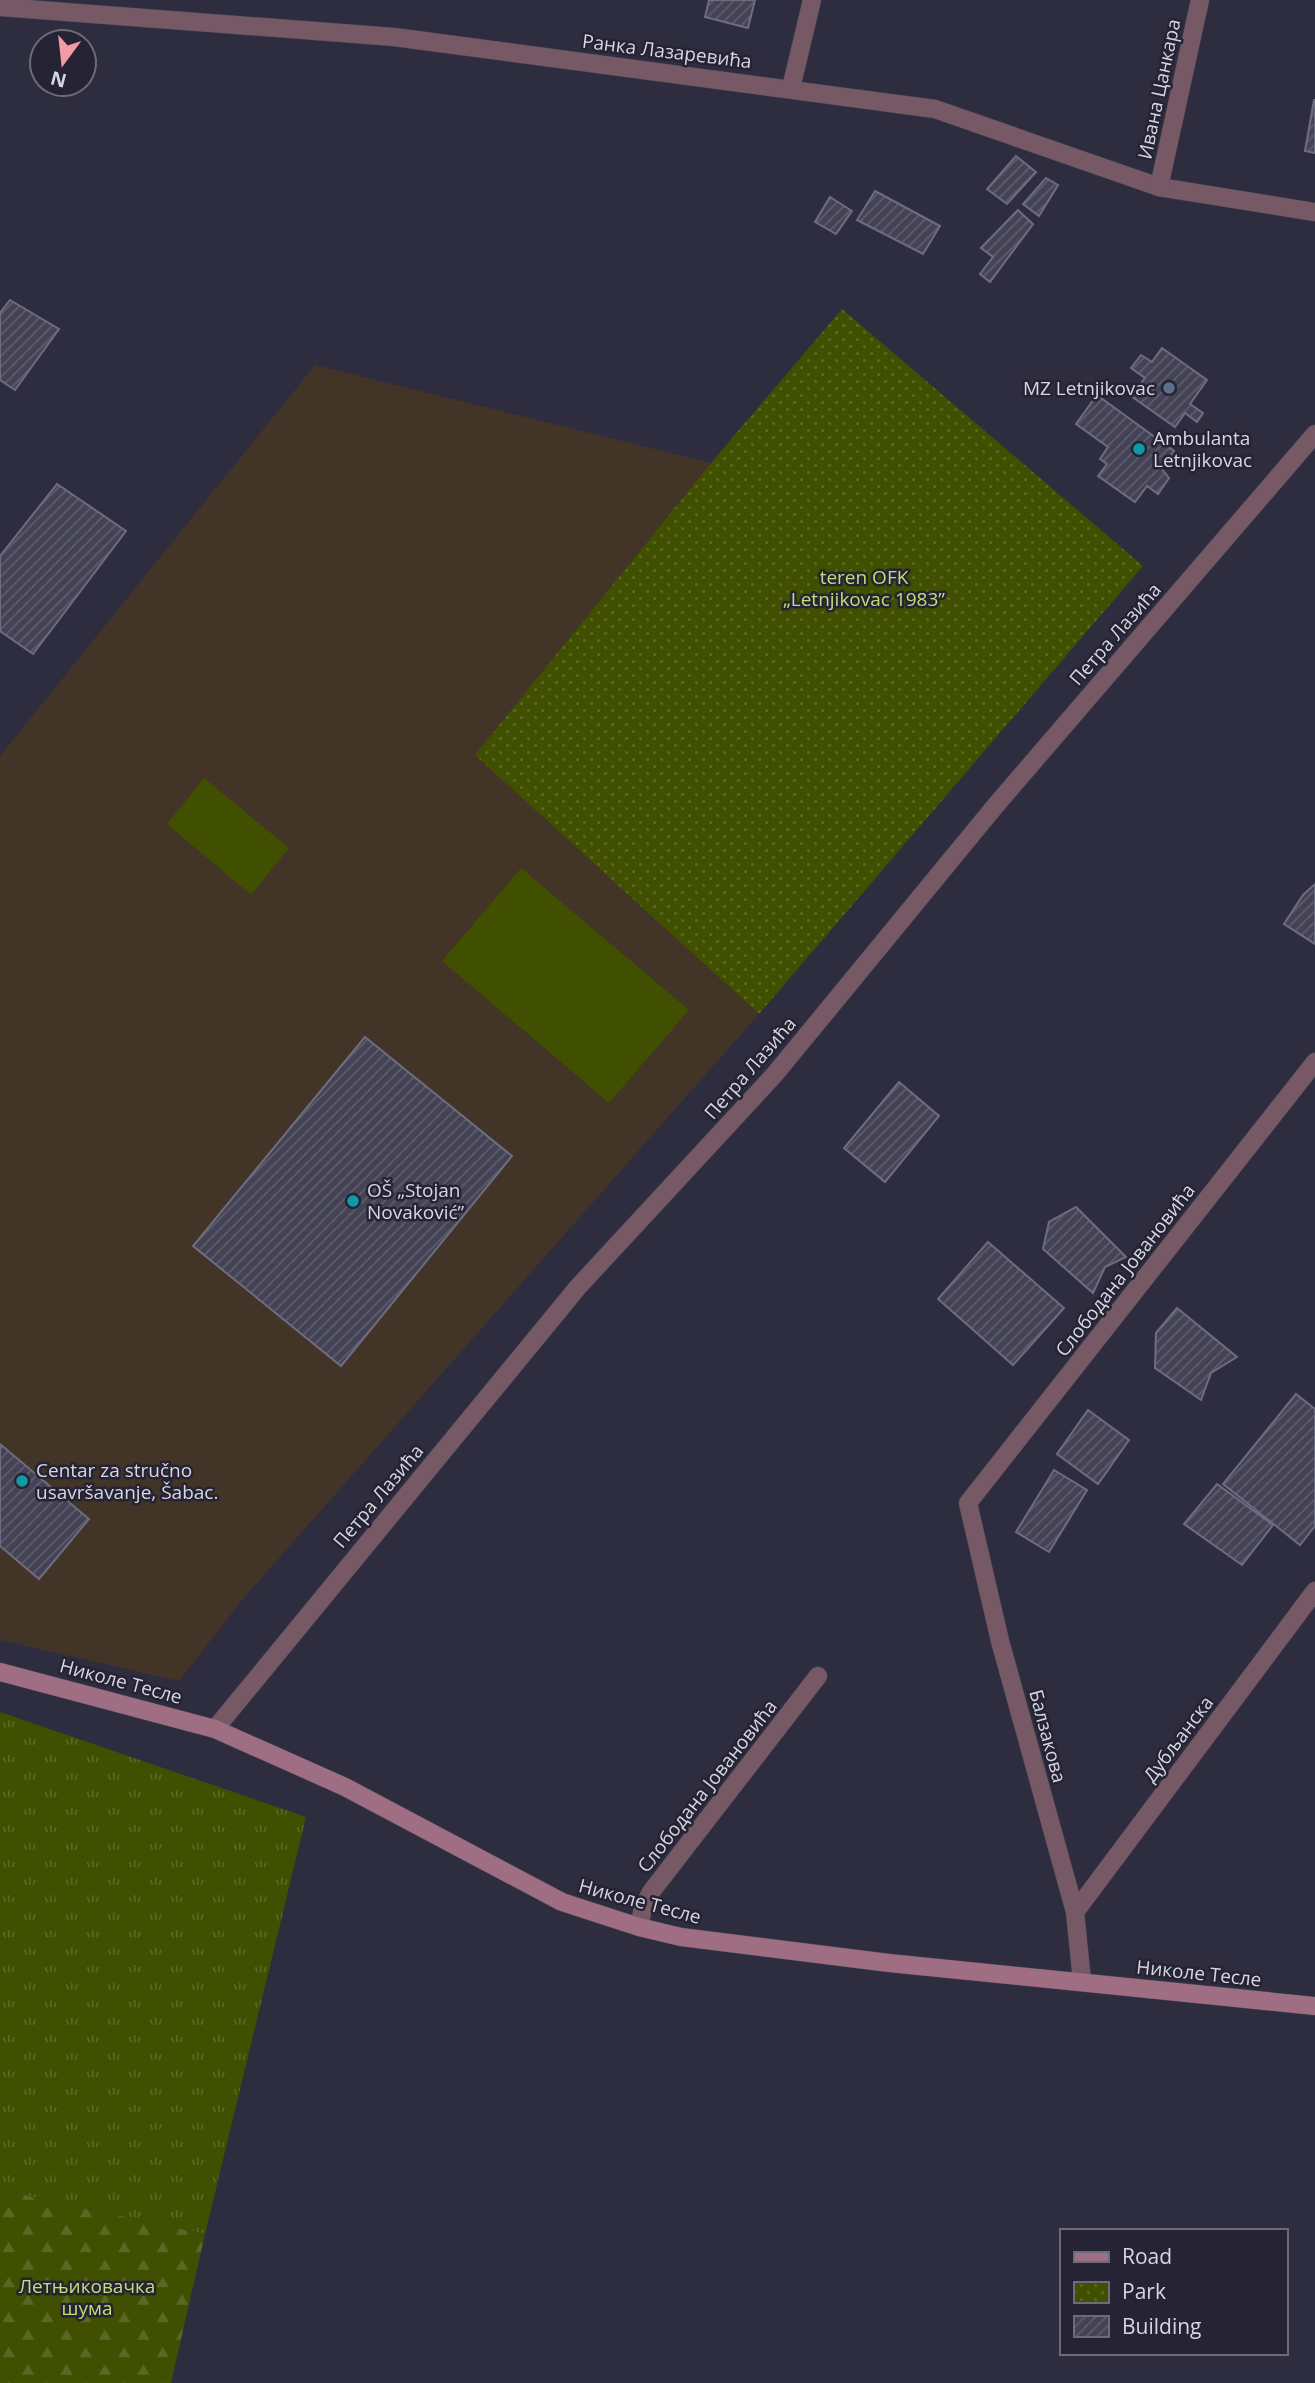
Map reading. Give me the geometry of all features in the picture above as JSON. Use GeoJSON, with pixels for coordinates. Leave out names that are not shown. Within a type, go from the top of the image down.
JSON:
{"type":"FeatureCollection","features":[{"type":"Feature","properties":{"kind":"street"},"geometry":{"type":"LineString","coordinates":[[791,88],[812,0]]}},
{"type":"Feature","properties":{"kind":"street","name":"Ивана Цанкара"},"geometry":{"type":"LineString","coordinates":[[1158,187],[1200,0]]}},
{"type":"Feature","properties":{"kind":"street","name":"Ранка Лазаревића"},"geometry":{"type":"LineString","coordinates":[[0,7],[394,37],[935,109],[1158,187],[1315,212]]}},
{"type":"Feature","properties":{"kind":"street","name":"Петра Лазића"},"geometry":{"type":"LineString","coordinates":[[215,1729],[578,1287],[775,1074],[996,805],[1315,434]]}},
{"type":"Feature","properties":{"kind":"street","name":"Слободана Јовановића"},"geometry":{"type":"LineString","coordinates":[[968,1503],[1315,1062]]}},
{"type":"Feature","properties":{"kind":"street","name":"Балзакова"},"geometry":{"type":"LineString","coordinates":[[968,1503],[1000,1641],[1075,1912],[1082,1981]]}},
{"type":"Feature","properties":{"kind":"street","name":"Дубљанска"},"geometry":{"type":"LineString","coordinates":[[1075,1912],[1315,1591]]}},
{"type":"Feature","properties":{"kind":"street","name":"Николе Тесле"},"geometry":{"type":"LineString","coordinates":[[0,1672],[215,1729],[345,1787],[562,1902],[639,1927],[735,1944],[1315,2006]]}},
{"type":"Feature","properties":{"kind":"street","name":"Слободана Јовановића"},"geometry":{"type":"LineString","coordinates":[[639,1927],[651,1892],[818,1676]]}},
{"type":"Feature","properties":{"kind":"shaded area"},"geometry":{"type":"Polygon","coordinates":[[[315,365],[711,463],[476,755],[759,1014],[242,1600],[179,1681],[0,1640],[0,756],[315,365]]]}},
{"type":"Feature","properties":{"kind":"green space","name":"teren OFK „Letnjikovac 1983”"},"geometry":{"type":"Polygon","coordinates":[[[842,309],[1143,566],[759,1014],[475,755],[711,463],[842,309]]]}},
{"type":"Feature","properties":{"kind":"green space"},"geometry":{"type":"Polygon","coordinates":[[[204,778],[289,848],[251,895],[167,824],[204,778]]]}},
{"type":"Feature","properties":{"kind":"green space"},"geometry":{"type":"Polygon","coordinates":[[[521,868],[689,1010],[609,1103],[442,961],[521,868]]]}},
{"type":"Feature","properties":{"kind":"green space"},"geometry":{"type":"Polygon","coordinates":[[[0,1712],[306,1817],[205,2234],[0,2190],[0,1712]]]}},
{"type":"Feature","properties":{"kind":"green space","name":"Летњиковачка шума"},"geometry":{"type":"Polygon","coordinates":[[[0,2190],[205,2234],[171,2383],[0,2383],[0,2190]]]}},
{"type":"Feature","properties":{"kind":"building"},"geometry":{"type":"Polygon","coordinates":[[[709,0],[755,0],[748,28],[705,17],[709,0]]]}},
{"type":"Feature","properties":{"kind":"building"},"geometry":{"type":"Polygon","coordinates":[[[1315,100],[1315,153],[1305,151],[1315,100]]]}},
{"type":"Feature","properties":{"kind":"building"},"geometry":{"type":"Polygon","coordinates":[[[1016,156],[1036,172],[1007,204],[987,189],[1016,156]]]}},
{"type":"Feature","properties":{"kind":"building"},"geometry":{"type":"Polygon","coordinates":[[[1046,178],[1058,185],[1039,216],[1023,204],[1046,178]]]}},
{"type":"Feature","properties":{"kind":"building"},"geometry":{"type":"Polygon","coordinates":[[[875,191],[940,226],[923,254],[857,220],[875,191]]]}},
{"type":"Feature","properties":{"kind":"building"},"geometry":{"type":"Polygon","coordinates":[[[830,197],[852,211],[836,234],[815,222],[830,197]]]}},
{"type":"Feature","properties":{"kind":"building"},"geometry":{"type":"Polygon","coordinates":[[[1018,210],[1033,224],[990,282],[980,274],[993,257],[981,248],[1018,210]]]}},
{"type":"Feature","properties":{"kind":"building"},"geometry":{"type":"Polygon","coordinates":[[[10,300],[59,329],[15,390],[0,380],[0,313],[10,300]]]}},
{"type":"Feature","properties":{"kind":"building","name":"MZ Letnjikovac"},"geometry":{"type":"Polygon","coordinates":[[[1162,348],[1207,380],[1190,404],[1203,413],[1197,422],[1185,413],[1175,427],[1131,396],[1145,378],[1131,368],[1141,355],[1152,362],[1162,348]]]}},
{"type":"Feature","properties":{"kind":"building","name":"Ambulanta Letnjikovac"},"geometry":{"type":"Polygon","coordinates":[[[1097,395],[1174,451],[1162,469],[1169,478],[1158,494],[1147,486],[1135,502],[1098,476],[1107,464],[1100,459],[1108,447],[1076,424],[1097,395]]]}},
{"type":"Feature","properties":{"kind":"building"},"geometry":{"type":"Polygon","coordinates":[[[57,484],[126,531],[33,654],[0,631],[0,556],[57,484]]]}},
{"type":"Feature","properties":{"kind":"building"},"geometry":{"type":"Polygon","coordinates":[[[1315,884],[1315,944],[1284,924],[1303,895],[1315,884]]]}},
{"type":"Feature","properties":{"kind":"building","name":"OŠ „Stojan Novaković”"},"geometry":{"type":"Polygon","coordinates":[[[365,1037],[512,1156],[341,1366],[193,1246],[365,1037]]]}},
{"type":"Feature","properties":{"kind":"building"},"geometry":{"type":"Polygon","coordinates":[[[899,1082],[939,1116],[885,1182],[844,1148],[899,1082]]]}},
{"type":"Feature","properties":{"kind":"building"},"geometry":{"type":"Polygon","coordinates":[[[1076,1207],[1126,1257],[1105,1267],[1093,1293],[1043,1249],[1049,1222],[1076,1207]]]}},
{"type":"Feature","properties":{"kind":"building"},"geometry":{"type":"Polygon","coordinates":[[[988,1242],[1064,1308],[1013,1365],[938,1299],[988,1242]]]}},
{"type":"Feature","properties":{"kind":"building"},"geometry":{"type":"Polygon","coordinates":[[[1177,1308],[1237,1357],[1211,1373],[1201,1400],[1155,1368],[1156,1333],[1177,1308]]]}},
{"type":"Feature","properties":{"kind":"building"},"geometry":{"type":"Polygon","coordinates":[[[1296,1394],[1315,1409],[1315,1526],[1300,1545],[1223,1484],[1296,1394]]]}},
{"type":"Feature","properties":{"kind":"building"},"geometry":{"type":"Polygon","coordinates":[[[1088,1410],[1129,1440],[1098,1484],[1057,1454],[1088,1410]]]}},
{"type":"Feature","properties":{"kind":"building","name":"Centar za stručno usavršavanje, Šabac."},"geometry":{"type":"Polygon","coordinates":[[[0,1444],[89,1519],[39,1579],[0,1546],[0,1444]]]}},
{"type":"Feature","properties":{"kind":"building"},"geometry":{"type":"Polygon","coordinates":[[[1054,1470],[1087,1490],[1049,1552],[1016,1532],[1054,1470]]]}},
{"type":"Feature","properties":{"kind":"building"},"geometry":{"type":"Polygon","coordinates":[[[1217,1484],[1273,1525],[1242,1565],[1184,1524],[1217,1484]]]}},
{"type":"Feature","properties":{"kind":"place","name":"MZ Letnjikovac"},"geometry":{"type":"Point","coordinates":[1169,388]}},
{"type":"Feature","properties":{"kind":"place","name":"Ambulanta Letnjikovac"},"geometry":{"type":"Point","coordinates":[1139,449]}},
{"type":"Feature","properties":{"kind":"place","name":"OŠ „Stojan Novaković”"},"geometry":{"type":"Point","coordinates":[353,1201]}},
{"type":"Feature","properties":{"kind":"place","name":"Centar za stručno usavršavanje, Šabac."},"geometry":{"type":"Point","coordinates":[22,1481]}}]}
